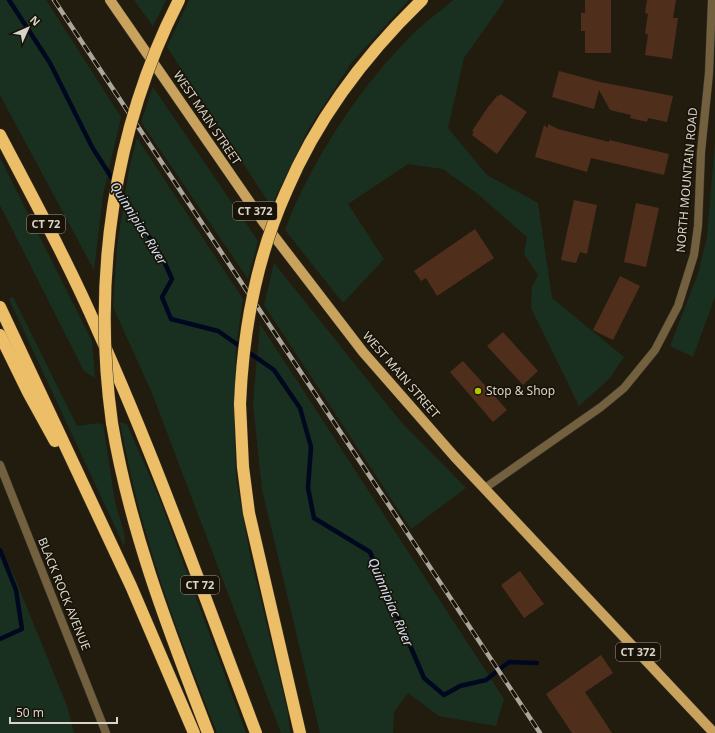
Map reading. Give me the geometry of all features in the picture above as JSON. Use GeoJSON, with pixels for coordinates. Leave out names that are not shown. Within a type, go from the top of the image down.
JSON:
{"type":"FeatureCollection","features":[{"type":"Feature","properties":{"kind":"highway"},"geometry":{"type":"LineString","coordinates":[[179,0],[160,43],[140,96],[124,150],[115,197],[108,250],[104,308],[106,369],[112,423],[126,495],[144,560],[208,733]]}},
{"type":"Feature","properties":{"kind":"highway"},"geometry":{"type":"LineString","coordinates":[[300,733],[250,513],[243,467],[240,404],[243,357],[251,302],[268,238],[286,192],[315,135],[348,83],[384,39],[422,0]]}},
{"type":"Feature","properties":{"kind":"highway","name":"CT 72"},"geometry":{"type":"LineString","coordinates":[[0,135],[63,256],[118,377],[160,478],[256,733]]}},
{"type":"Feature","properties":{"kind":"highway"},"geometry":{"type":"LineString","coordinates":[[0,306],[146,619],[194,733]]}},
{"type":"Feature","properties":{"kind":"highway"},"geometry":{"type":"LineString","coordinates":[[0,335],[39,414],[84,486]]}},
{"type":"Feature","properties":{"kind":"main road","name":"WEST MAIN STREET"},"geometry":{"type":"LineString","coordinates":[[110,0],[260,217],[313,289],[373,363],[485,488],[714,733]]}},
{"type":"Feature","properties":{"kind":"street","name":"NORTH MOUNTAIN ROAD"},"geometry":{"type":"LineString","coordinates":[[485,488],[601,407],[624,388],[655,350],[675,311],[687,282],[694,255],[698,226],[702,152],[709,73],[712,0]]}},
{"type":"Feature","properties":{"kind":"street","name":"BLACK ROCK AVENUE"},"geometry":{"type":"LineString","coordinates":[[0,465],[106,733]]}},
{"type":"Feature","properties":{"kind":"green space"},"geometry":{"type":"Polygon","coordinates":[[[0,0],[46,0],[121,117],[103,195],[94,270],[0,95],[0,0]]]}},
{"type":"Feature","properties":{"kind":"green space"},"geometry":{"type":"Polygon","coordinates":[[[134,0],[166,0],[153,26],[134,0]]]}},
{"type":"Feature","properties":{"kind":"green space"},"geometry":{"type":"Polygon","coordinates":[[[189,0],[409,0],[352,62],[309,128],[271,206],[167,47],[189,0]]]}},
{"type":"Feature","properties":{"kind":"green space"},"geometry":{"type":"Polygon","coordinates":[[[453,0],[505,0],[464,58],[448,128],[487,175],[538,203],[552,298],[624,357],[610,378],[579,406],[531,308],[532,287],[538,275],[524,254],[527,237],[479,195],[443,169],[408,164],[348,204],[384,259],[343,303],[285,230],[309,176],[324,149],[359,97],[378,73],[418,29],[453,0]]]}},
{"type":"Feature","properties":{"kind":"green space"},"geometry":{"type":"Polygon","coordinates":[[[153,87],[258,241],[248,279],[141,122],[153,87]]]}},
{"type":"Feature","properties":{"kind":"green space"},"geometry":{"type":"Polygon","coordinates":[[[137,138],[243,299],[236,347],[234,423],[236,478],[250,555],[288,713],[290,733],[281,733],[152,393],[113,307],[117,247],[129,169],[137,138]]]}},
{"type":"Feature","properties":{"kind":"green space"},"geometry":{"type":"Polygon","coordinates":[[[715,142],[715,297],[693,357],[670,346],[698,274],[707,237],[715,142]]]}},
{"type":"Feature","properties":{"kind":"green space"},"geometry":{"type":"Polygon","coordinates":[[[0,158],[92,341],[95,378],[84,371],[0,205],[0,158]]]}},
{"type":"Feature","properties":{"kind":"green space"},"geometry":{"type":"Polygon","coordinates":[[[274,263],[401,422],[466,488],[411,529],[264,305],[274,263]]]}},
{"type":"Feature","properties":{"kind":"green space"},"geometry":{"type":"Polygon","coordinates":[[[13,297],[77,426],[100,423],[100,425],[103,424],[115,502],[125,537],[124,546],[9,299],[13,297]]]}},
{"type":"Feature","properties":{"kind":"green space"},"geometry":{"type":"Polygon","coordinates":[[[260,324],[504,699],[496,726],[439,716],[408,693],[394,712],[393,733],[320,733],[262,489],[253,404],[260,324]]]}},
{"type":"Feature","properties":{"kind":"green space"},"geometry":{"type":"Polygon","coordinates":[[[120,422],[127,424],[160,500],[246,733],[217,733],[160,579],[140,513],[120,422]]]}},
{"type":"Feature","properties":{"kind":"green space"},"geometry":{"type":"Polygon","coordinates":[[[0,549],[14,576],[67,706],[74,733],[0,733],[0,549]]]}},
{"type":"Feature","properties":{"kind":"building"},"geometry":{"type":"Polygon","coordinates":[[[585,0],[611,0],[611,53],[585,53],[585,31],[581,31],[581,13],[585,13],[585,0]]]}},
{"type":"Feature","properties":{"kind":"building"},"geometry":{"type":"Polygon","coordinates":[[[647,0],[676,0],[673,18],[678,18],[672,59],[645,55],[648,35],[645,33],[648,14],[645,13],[647,0]]]}},
{"type":"Feature","properties":{"kind":"building"},"geometry":{"type":"Polygon","coordinates":[[[559,71],[600,82],[673,96],[667,122],[648,118],[647,122],[630,118],[631,115],[610,110],[599,90],[594,109],[552,97],[559,71]]]}},
{"type":"Feature","properties":{"kind":"building"},"geometry":{"type":"Polygon","coordinates":[[[501,94],[527,112],[497,154],[472,135],[474,132],[472,131],[488,107],[498,95],[499,96],[501,94]]]}},
{"type":"Feature","properties":{"kind":"building"},"geometry":{"type":"Polygon","coordinates":[[[548,124],[558,129],[609,142],[609,140],[669,154],[664,175],[591,158],[587,172],[535,157],[544,125],[548,128],[548,124]]]}},
{"type":"Feature","properties":{"kind":"building"},"geometry":{"type":"Polygon","coordinates":[[[574,200],[597,205],[587,254],[580,252],[576,263],[561,260],[574,200]]]}},
{"type":"Feature","properties":{"kind":"building"},"geometry":{"type":"Polygon","coordinates":[[[636,203],[659,208],[646,267],[624,262],[636,203]]]}},
{"type":"Feature","properties":{"kind":"building"},"geometry":{"type":"Polygon","coordinates":[[[475,229],[494,258],[437,296],[426,278],[421,281],[414,271],[475,229]]]}},
{"type":"Feature","properties":{"kind":"building"},"geometry":{"type":"Polygon","coordinates":[[[620,276],[640,286],[613,340],[593,330],[620,276]]]}},
{"type":"Feature","properties":{"kind":"building"},"geometry":{"type":"Polygon","coordinates":[[[503,332],[538,371],[523,385],[487,346],[503,332]]]}},
{"type":"Feature","properties":{"kind":"building","name":"Stop & Shop"},"geometry":{"type":"Polygon","coordinates":[[[463,361],[507,410],[493,422],[450,372],[463,361]]]}},
{"type":"Feature","properties":{"kind":"building"},"geometry":{"type":"Polygon","coordinates":[[[520,571],[544,604],[524,618],[501,585],[520,571]]]}},
{"type":"Feature","properties":{"kind":"building"},"geometry":{"type":"Polygon","coordinates":[[[601,655],[613,673],[585,692],[612,733],[572,733],[546,694],[601,655]]]}},
{"type":"Feature","properties":{"kind":"waterway","name":"Quinnipiac River"},"geometry":{"type":"LineString","coordinates":[[9,0],[50,63],[92,147],[115,183]]}},
{"type":"Feature","properties":{"kind":"waterway","name":"Quinnipiac River"},"geometry":{"type":"LineString","coordinates":[[119,189],[163,259],[172,279],[162,297],[171,319],[218,331],[274,370],[300,408],[311,447],[308,488],[314,518],[370,552],[424,678],[444,695],[460,686],[486,680],[509,662],[537,663]]}},
{"type":"Feature","properties":{"kind":"waterway"},"geometry":{"type":"LineString","coordinates":[[0,550],[16,590],[22,629],[0,639]]}},
{"type":"Feature","properties":{"kind":"railway"},"geometry":{"type":"LineString","coordinates":[[54,0],[540,733]]}},
{"type":"Feature","properties":{"kind":"place","name":"Stop & Shop"},"geometry":{"type":"Point","coordinates":[478,391]}}]}
